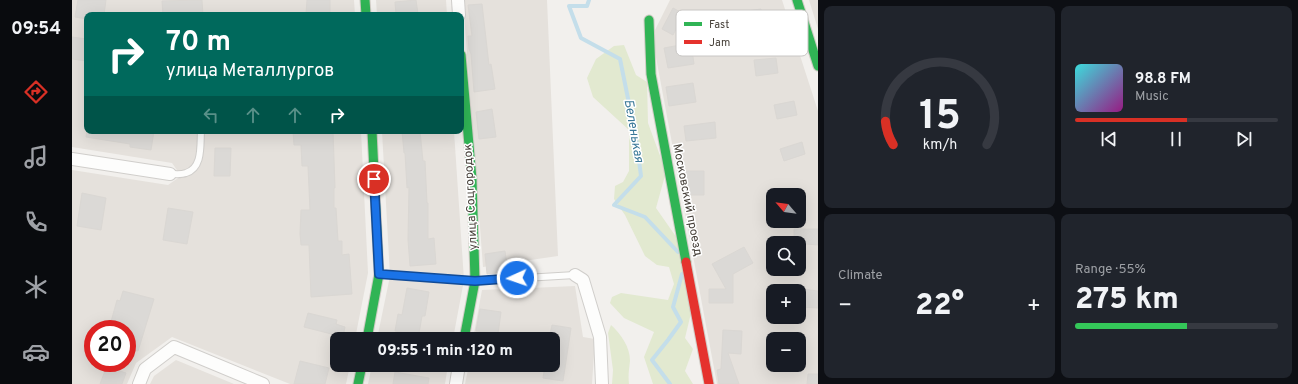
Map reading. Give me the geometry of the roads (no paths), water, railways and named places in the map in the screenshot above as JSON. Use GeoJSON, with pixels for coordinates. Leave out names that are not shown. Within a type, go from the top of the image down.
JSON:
{"type":"FeatureCollection","features":[{"type":"Feature","properties":{"kind":"street"},"geometry":{"type":"LineString","coordinates":[[365,0],[366,12]]}},
{"type":"Feature","properties":{"kind":"street"},"geometry":{"type":"LineString","coordinates":[[458,0],[458,12]]}},
{"type":"Feature","properties":{"kind":"street"},"geometry":{"type":"LineString","coordinates":[[797,0],[800,10]]}},
{"type":"Feature","properties":{"kind":"street","name":"Московский проезд"},"geometry":{"type":"LineString","coordinates":[[649,20],[651,74],[709,384]]}},
{"type":"Feature","properties":{"kind":"street"},"geometry":{"type":"LineString","coordinates":[[808,35],[818,66]]}},
{"type":"Feature","properties":{"kind":"street","name":"улица Соцгородок"},"geometry":{"type":"LineString","coordinates":[[464,89],[472,179],[475,281],[465,332]]}},
{"type":"Feature","properties":{"kind":"street"},"geometry":{"type":"LineString","coordinates":[[368,332],[379,274],[372,134]]}},
{"type":"Feature","properties":{"kind":"street"},"geometry":{"type":"LineString","coordinates":[[72,159],[170,174]]}},
{"type":"Feature","properties":{"kind":"street"},"geometry":{"type":"LineString","coordinates":[[575,275],[582,280],[600,337],[602,384]]}},
{"type":"Feature","properties":{"kind":"street"},"geometry":{"type":"LineString","coordinates":[[139,384],[145,369],[174,348],[263,384]]}},
{"type":"Feature","properties":{"kind":"street"},"geometry":{"type":"LineString","coordinates":[[358,384],[361,372]]}},
{"type":"Feature","properties":{"kind":"street"},"geometry":{"type":"LineString","coordinates":[[456,384],[459,372]]}},
{"type":"Feature","properties":{"kind":"lane"},"geometry":{"type":"LineString","coordinates":[[170,174],[185,174],[193,170],[199,160],[201,134]]}},
{"type":"Feature","properties":{"kind":"lane"},"geometry":{"type":"LineString","coordinates":[[379,274],[475,281],[575,275]]}},
{"type":"Feature","properties":{"kind":"waterway","name":"Беленькая"},"geometry":{"type":"LineString","coordinates":[[589,0],[587,6],[569,6],[581,38],[620,59],[636,138],[641,176],[614,205],[645,217],[678,252]]}},
{"type":"Feature","properties":{"kind":"waterway","name":"Беленькая"},"geometry":{"type":"LineString","coordinates":[[670,384],[652,360],[681,322],[673,307],[682,274]]}}]}
